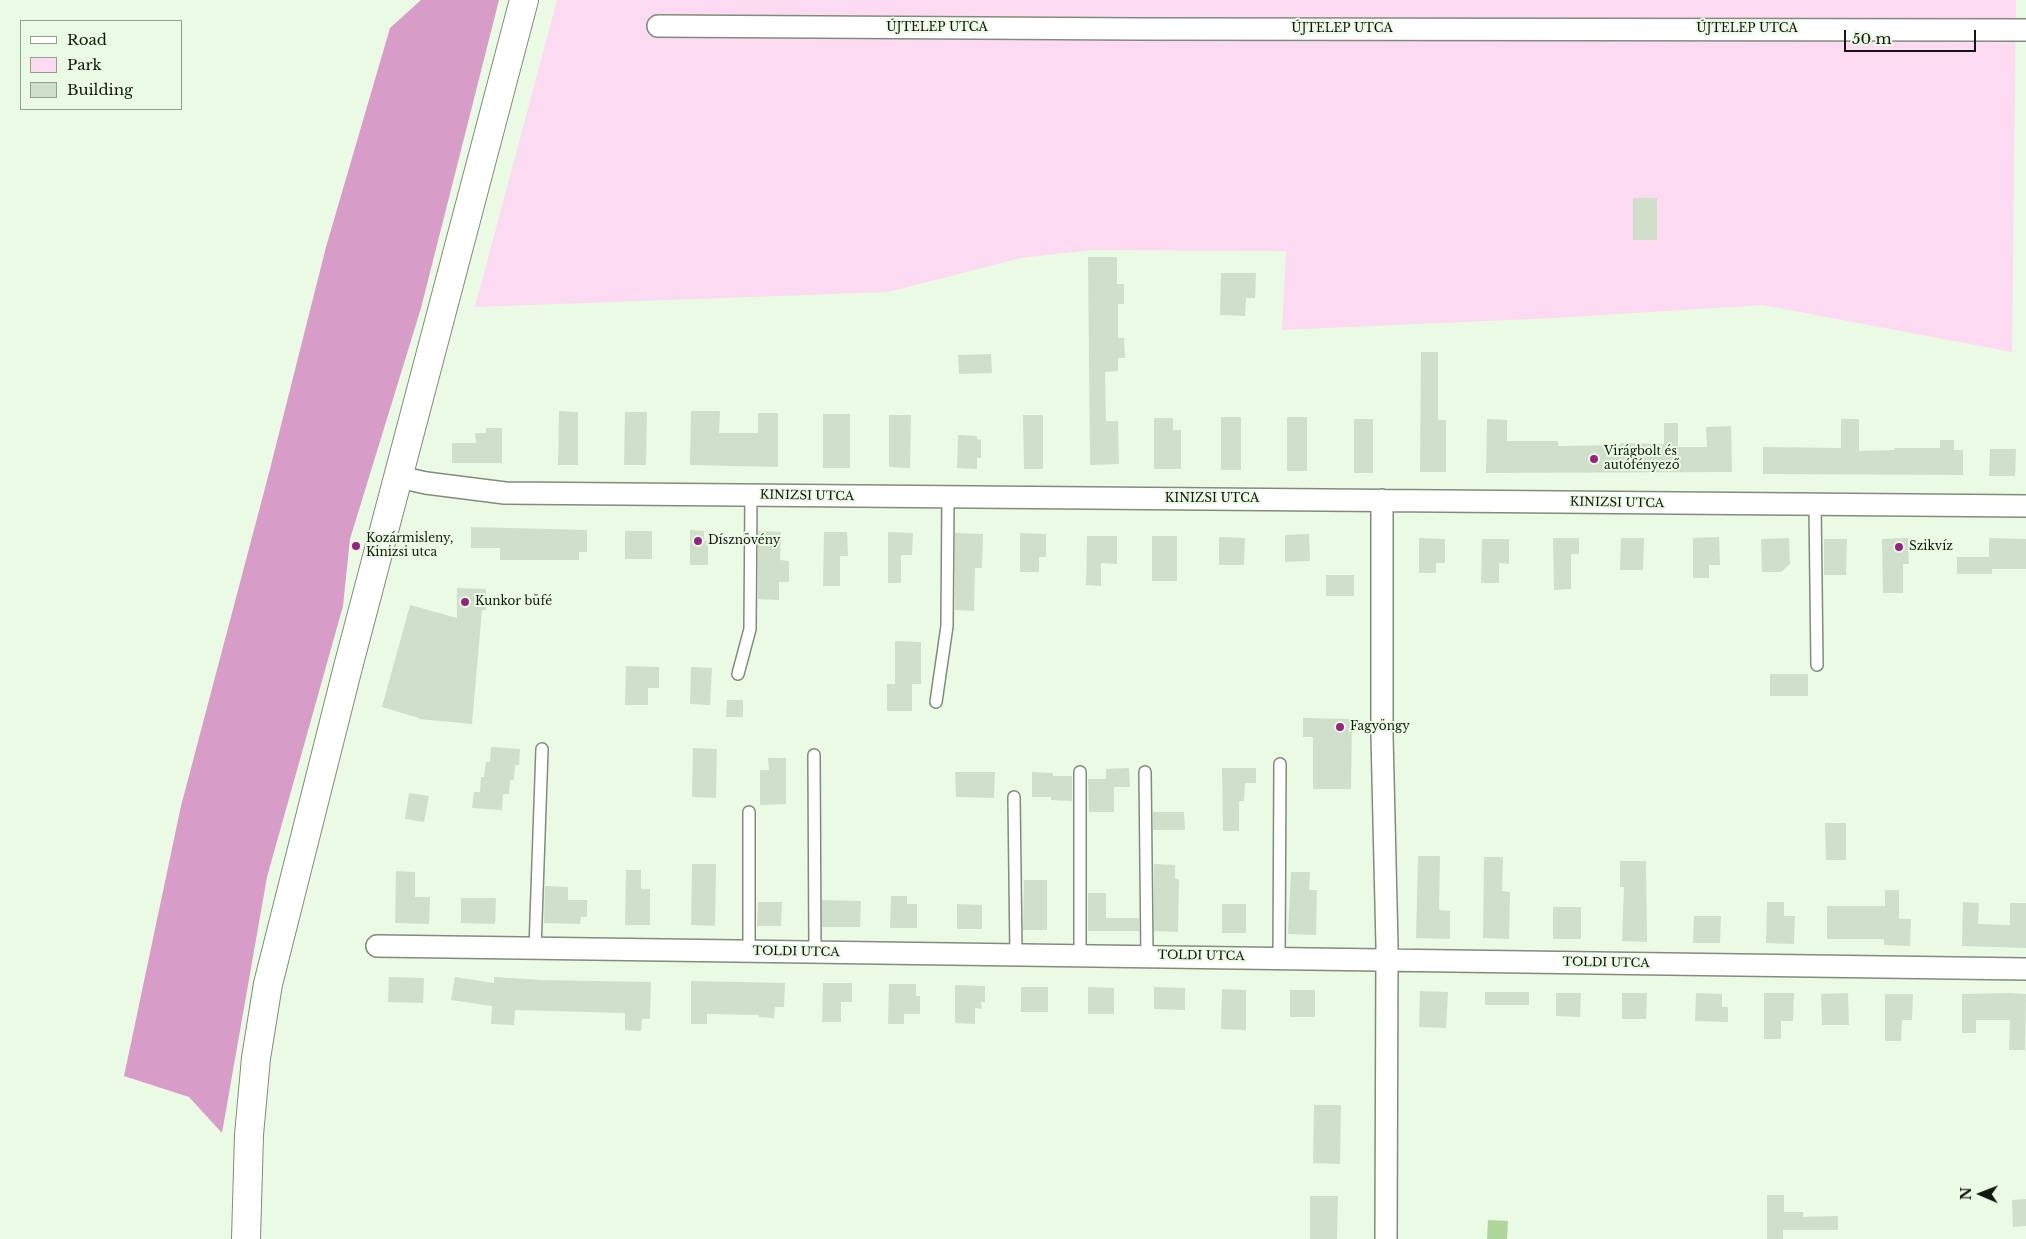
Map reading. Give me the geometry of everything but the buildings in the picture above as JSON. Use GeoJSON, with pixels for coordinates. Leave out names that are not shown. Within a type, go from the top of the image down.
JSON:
{"type":"FeatureCollection","features":[{"type":"Feature","properties":{"kind":"main road"},"geometry":{"type":"LineString","coordinates":[[246,1239],[249,1135],[255,1067],[268,984],[338,705],[524,0]]}},
{"type":"Feature","properties":{"kind":"street","name":"ÚJTELEP UTCA"},"geometry":{"type":"LineString","coordinates":[[658,26],[1138,29],[2026,30]]}},
{"type":"Feature","properties":{"kind":"street","name":"KINIZSI UTCA"},"geometry":{"type":"LineString","coordinates":[[398,478],[505,493],[2026,506]]}},
{"type":"Feature","properties":{"kind":"street"},"geometry":{"type":"LineString","coordinates":[[1382,500],[1382,736],[1387,960],[1386,1239]]}},
{"type":"Feature","properties":{"kind":"street","name":"TOLDI UTCA"},"geometry":{"type":"LineString","coordinates":[[376,946],[1147,955],[2026,969]]}},
{"type":"Feature","properties":{"kind":"lane"},"geometry":{"type":"LineString","coordinates":[[738,674],[750,629],[751,496]]}},
{"type":"Feature","properties":{"kind":"lane"},"geometry":{"type":"LineString","coordinates":[[936,702],[946,626],[948,498]]}},
{"type":"Feature","properties":{"kind":"lane"},"geometry":{"type":"LineString","coordinates":[[1815,505],[1818,665]]}},
{"type":"Feature","properties":{"kind":"lane"},"geometry":{"type":"LineString","coordinates":[[535,949],[542,748]]}},
{"type":"Feature","properties":{"kind":"lane"},"geometry":{"type":"LineString","coordinates":[[814,755],[815,952]]}},
{"type":"Feature","properties":{"kind":"lane"},"geometry":{"type":"LineString","coordinates":[[1279,958],[1280,764]]}},
{"type":"Feature","properties":{"kind":"lane"},"geometry":{"type":"LineString","coordinates":[[1080,772],[1080,955]]}},
{"type":"Feature","properties":{"kind":"lane"},"geometry":{"type":"LineString","coordinates":[[1145,772],[1147,955]]}},
{"type":"Feature","properties":{"kind":"lane"},"geometry":{"type":"LineString","coordinates":[[1014,797],[1016,954]]}},
{"type":"Feature","properties":{"kind":"lane"},"geometry":{"type":"LineString","coordinates":[[749,812],[750,951]]}},
{"type":"Feature","properties":{"kind":"green space"},"geometry":{"type":"Polygon","coordinates":[[[557,0],[2016,0],[2012,352],[1763,305],[1554,318],[1282,330],[1286,251],[1092,250],[1021,258],[888,292],[475,307],[557,0]]]}},
{"type":"Feature","properties":{"kind":"shaded area"},"geometry":{"type":"Polygon","coordinates":[[[421,0],[499,0],[421,308],[350,539],[343,606],[267,877],[222,1133],[189,1097],[124,1076],[181,806],[270,469],[326,247],[390,28],[421,0]]]}},
{"type":"Feature","properties":{"kind":"shaded area"},"geometry":{"type":"Polygon","coordinates":[[[1488,1220],[1508,1221],[1507,1239],[1487,1239],[1488,1220]]]}},
{"type":"Feature","properties":{"kind":"place","name":"Virágbolt és autófényező"},"geometry":{"type":"Point","coordinates":[1594,459]}},
{"type":"Feature","properties":{"kind":"place","name":"Dísznövény"},"geometry":{"type":"Point","coordinates":[698,541]}},
{"type":"Feature","properties":{"kind":"place","name":"Kozármisleny, Kinizsi utca"},"geometry":{"type":"Point","coordinates":[356,546]}},
{"type":"Feature","properties":{"kind":"place","name":"Szikvíz"},"geometry":{"type":"Point","coordinates":[1899,547]}},
{"type":"Feature","properties":{"kind":"place","name":"Kunkor büfé"},"geometry":{"type":"Point","coordinates":[465,602]}},
{"type":"Feature","properties":{"kind":"place","name":"Fagyöngy"},"geometry":{"type":"Point","coordinates":[1340,727]}}]}
